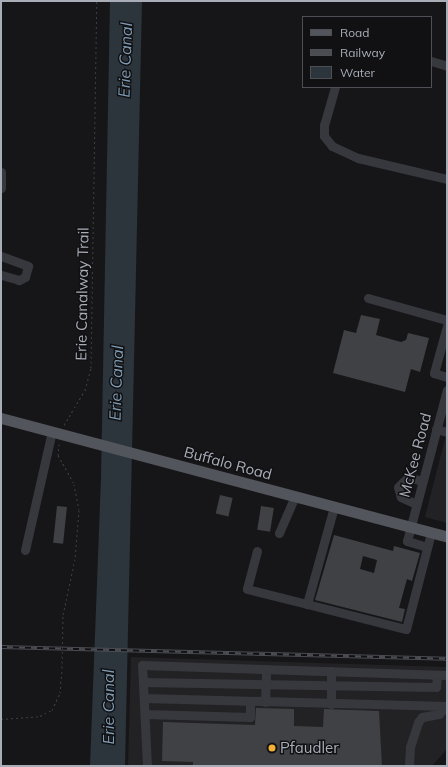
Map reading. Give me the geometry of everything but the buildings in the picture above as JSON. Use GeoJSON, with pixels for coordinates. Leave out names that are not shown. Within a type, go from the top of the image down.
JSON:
{"type":"FeatureCollection","features":[{"type":"Feature","properties":{"kind":"main road","name":"Buffalo Road"},"geometry":{"type":"LineString","coordinates":[[1,418],[447,537]]}},
{"type":"Feature","properties":{"kind":"street"},"geometry":{"type":"LineString","coordinates":[[432,61],[447,66]]}},
{"type":"Feature","properties":{"kind":"street"},"geometry":{"type":"LineString","coordinates":[[335,88],[324,125],[324,136],[332,146],[358,158],[447,179]]}},
{"type":"Feature","properties":{"kind":"street"},"geometry":{"type":"LineString","coordinates":[[1,172],[1,188]]}},
{"type":"Feature","properties":{"kind":"street"},"geometry":{"type":"LineString","coordinates":[[1,256],[28,266],[25,277],[19,280],[1,275]]}},
{"type":"Feature","properties":{"kind":"street"},"geometry":{"type":"LineString","coordinates":[[368,298],[447,320]]}},
{"type":"Feature","properties":{"kind":"street"},"geometry":{"type":"LineString","coordinates":[[447,326],[434,373],[447,377]]}},
{"type":"Feature","properties":{"kind":"street","name":"McKee Road"},"geometry":{"type":"LineString","coordinates":[[410,527],[447,390]]}},
{"type":"Feature","properties":{"kind":"street"},"geometry":{"type":"LineString","coordinates":[[436,429],[447,432]]}},
{"type":"Feature","properties":{"kind":"street"},"geometry":{"type":"LineString","coordinates":[[25,550],[56,432]]}},
{"type":"Feature","properties":{"kind":"street"},"geometry":{"type":"LineString","coordinates":[[416,504],[401,497],[398,487],[408,477],[422,481]]}},
{"type":"Feature","properties":{"kind":"street"},"geometry":{"type":"LineString","coordinates":[[279,533],[295,496]]}},
{"type":"Feature","properties":{"kind":"street"},"geometry":{"type":"LineString","coordinates":[[307,604],[334,507]]}},
{"type":"Feature","properties":{"kind":"street"},"geometry":{"type":"LineString","coordinates":[[410,527],[407,541],[427,547]]}},
{"type":"Feature","properties":{"kind":"street"},"geometry":{"type":"LineString","coordinates":[[257,551],[247,589],[406,629],[431,533]]}},
{"type":"Feature","properties":{"kind":"street"},"geometry":{"type":"LineString","coordinates":[[147,766],[142,665],[447,675]]}},
{"type":"Feature","properties":{"kind":"street"},"geometry":{"type":"LineString","coordinates":[[265,702],[266,669]]}},
{"type":"Feature","properties":{"kind":"street"},"geometry":{"type":"LineString","coordinates":[[331,671],[331,704]]}},
{"type":"Feature","properties":{"kind":"street"},"geometry":{"type":"LineString","coordinates":[[435,705],[437,674]]}},
{"type":"Feature","properties":{"kind":"street"},"geometry":{"type":"LineString","coordinates":[[143,682],[436,687]]}},
{"type":"Feature","properties":{"kind":"street"},"geometry":{"type":"LineString","coordinates":[[144,698],[447,706]]}},
{"type":"Feature","properties":{"kind":"street"},"geometry":{"type":"LineString","coordinates":[[145,714],[250,717],[250,701]]}},
{"type":"Feature","properties":{"kind":"street"},"geometry":{"type":"LineString","coordinates":[[409,766],[412,735],[418,722],[422,717],[439,714],[447,706]]}},
{"type":"Feature","properties":{"kind":"path","name":"Erie Canalway Trail"},"geometry":{"type":"LineString","coordinates":[[1,719],[40,716],[52,710],[60,693],[63,615],[75,559],[79,510],[74,484],[58,455],[56,432],[85,390],[91,368],[97,1]]}},
{"type":"Feature","properties":{"kind":"shaded area"},"geometry":{"type":"Polygon","coordinates":[[[447,431],[447,523],[425,517],[447,431]]]}},
{"type":"Feature","properties":{"kind":"shaded area"},"geometry":{"type":"Polygon","coordinates":[[[131,657],[447,667],[447,749],[432,766],[128,766],[131,657]]]}},
{"type":"Feature","properties":{"kind":"water","name":"Erie Canal"},"geometry":{"type":"Polygon","coordinates":[[[110,1],[142,1],[125,766],[90,766],[101,478],[110,1]]]}},
{"type":"Feature","properties":{"kind":"railway"},"geometry":{"type":"LineString","coordinates":[[1,647],[447,659]]}},
{"type":"Feature","properties":{"kind":"place","name":"Pfaudler"},"geometry":{"type":"Point","coordinates":[272,748]}}]}
